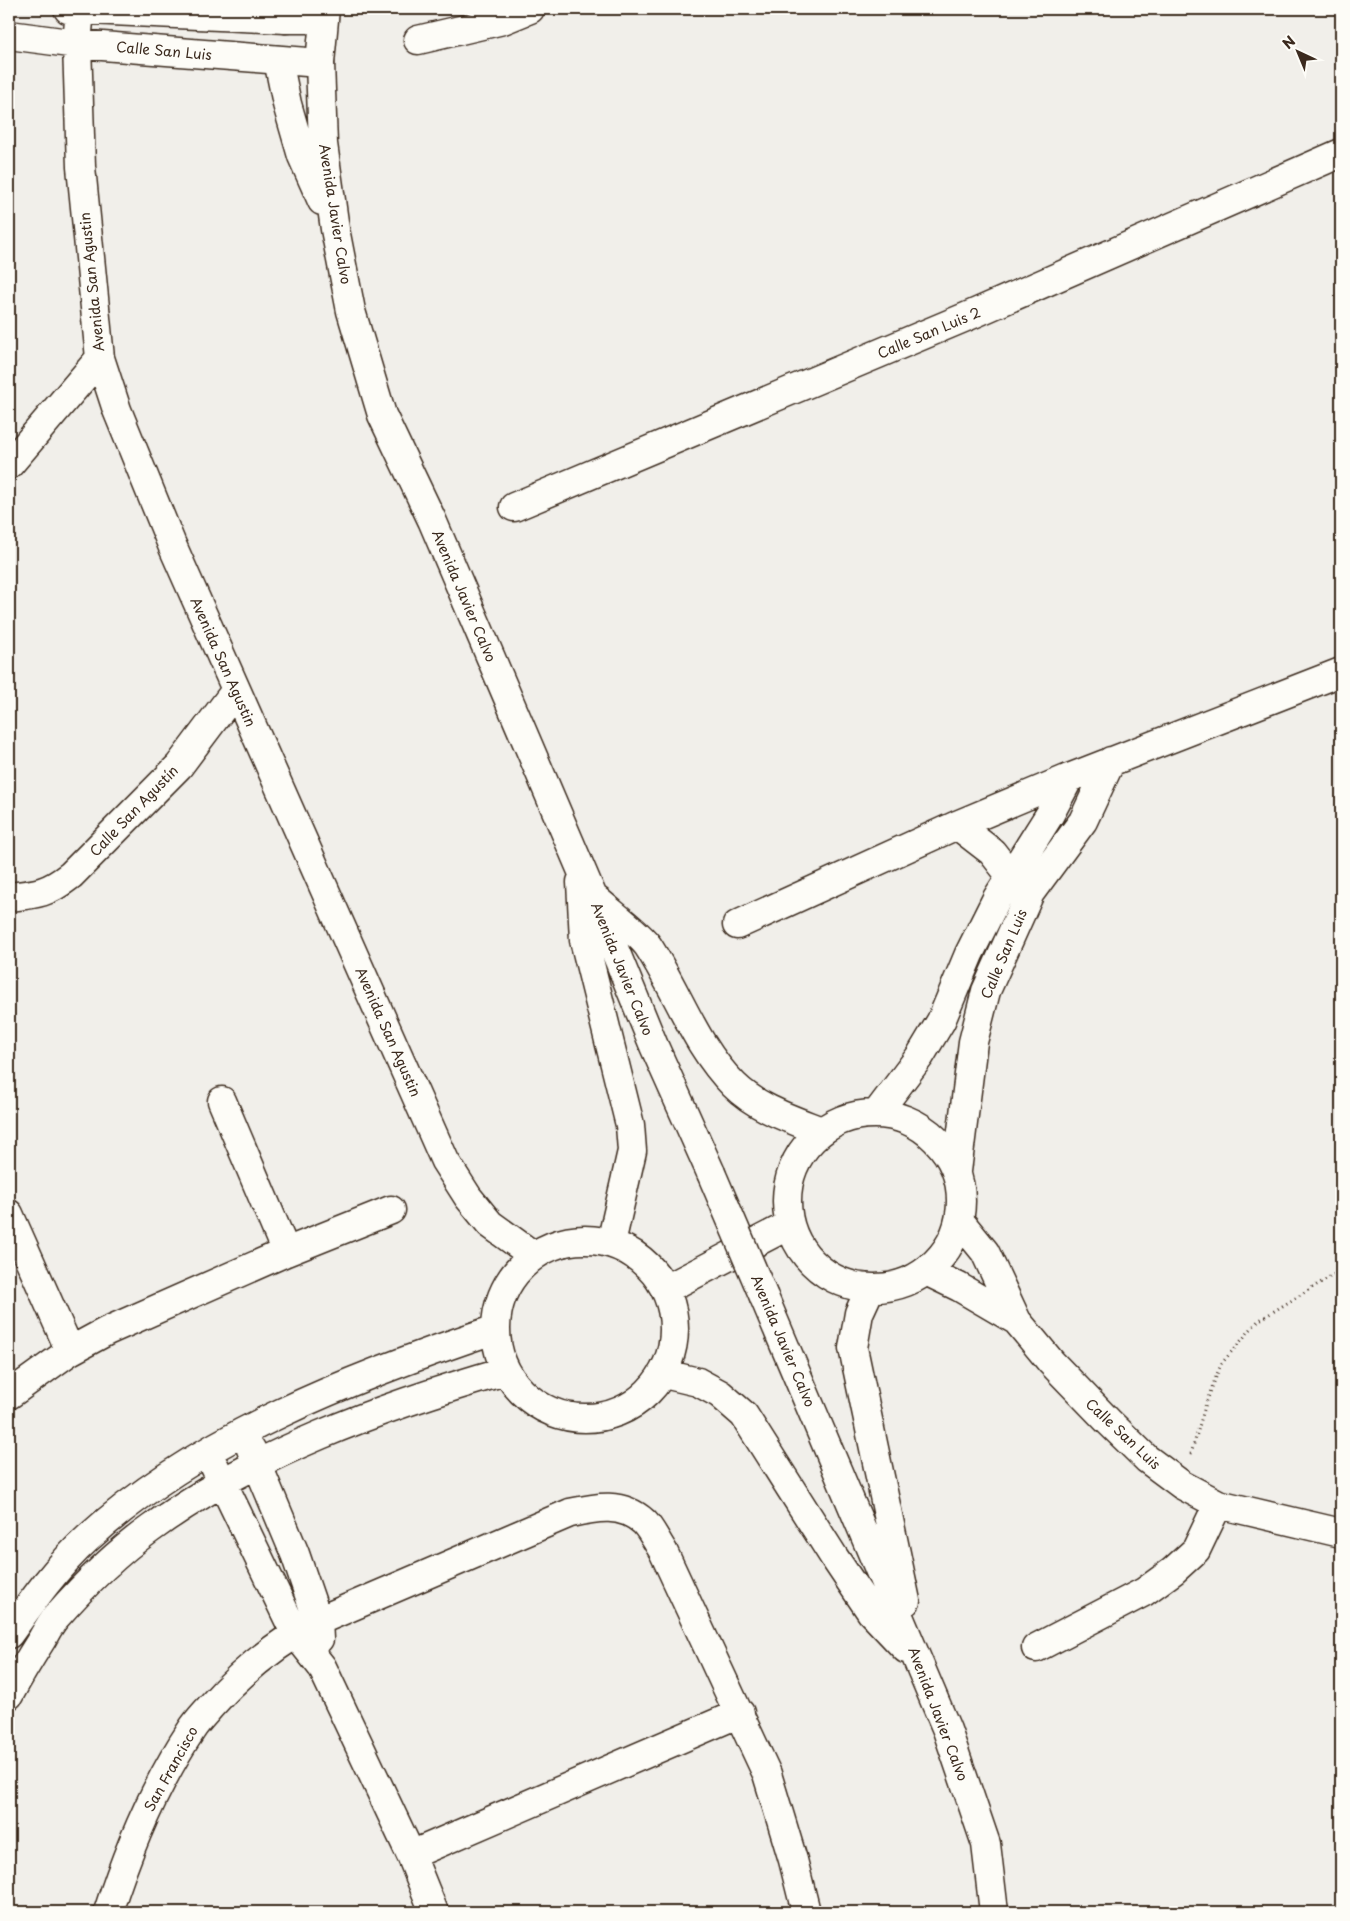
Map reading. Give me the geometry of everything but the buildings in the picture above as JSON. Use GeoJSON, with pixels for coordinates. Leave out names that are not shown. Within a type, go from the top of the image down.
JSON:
{"type":"FeatureCollection","features":[{"type":"Feature","properties":{"kind":"street"},"geometry":{"type":"LineString","coordinates":[[76,9],[324,14]]}},
{"type":"Feature","properties":{"kind":"street","name":"Avenida San Agustin"},"geometry":{"type":"LineString","coordinates":[[76,9],[81,167],[100,358],[121,420],[172,545],[445,1161],[468,1196],[490,1224],[534,1256]]}},
{"type":"Feature","properties":{"kind":"street"},"geometry":{"type":"LineString","coordinates":[[418,40],[504,20],[530,9]]}},
{"type":"Feature","properties":{"kind":"street","name":"Avenida Javier Calvo"},"geometry":{"type":"LineString","coordinates":[[324,14],[320,63],[323,144],[335,229],[351,310],[382,415],[436,529],[581,868],[654,1046],[711,1173],[948,1730],[986,1844],[994,1912]]}},
{"type":"Feature","properties":{"kind":"street","name":"Calle San Luis"},"geometry":{"type":"LineString","coordinates":[[9,36],[77,44],[320,63]]}},
{"type":"Feature","properties":{"kind":"street"},"geometry":{"type":"LineString","coordinates":[[278,60],[287,104],[302,156],[335,229]]}},
{"type":"Feature","properties":{"kind":"street","name":"Calle San Luis 2"},"geometry":{"type":"LineString","coordinates":[[514,507],[973,314],[1341,153]]}},
{"type":"Feature","properties":{"kind":"street"},"geometry":{"type":"LineString","coordinates":[[9,465],[100,358]]}},
{"type":"Feature","properties":{"kind":"street"},"geometry":{"type":"LineString","coordinates":[[737,925],[957,825],[1069,778],[1341,672]]}},
{"type":"Feature","properties":{"kind":"street","name":"Calle San Agustín"},"geometry":{"type":"LineString","coordinates":[[9,897],[34,895],[55,888],[71,875],[179,766],[236,690]]}},
{"type":"Feature","properties":{"kind":"street","name":"Calle San Luis"},"geometry":{"type":"LineString","coordinates":[[956,1171],[973,1042],[986,991],[1030,893],[1083,822],[1112,761]]}},
{"type":"Feature","properties":{"kind":"street","name":"Calle San Luis"},"geometry":{"type":"LineString","coordinates":[[877,1113],[920,1056],[941,1020],[969,954],[1010,875],[1050,814],[1069,778]]}},
{"type":"Feature","properties":{"kind":"street"},"geometry":{"type":"LineString","coordinates":[[957,825],[992,852],[1010,875],[1030,893]]}},
{"type":"Feature","properties":{"kind":"street"},"geometry":{"type":"LineString","coordinates":[[581,868],[584,940],[630,1125],[632,1151],[611,1243]]}},
{"type":"Feature","properties":{"kind":"street"},"geometry":{"type":"LineString","coordinates":[[593,897],[648,945],[705,1049],[734,1085],[748,1097],[766,1108],[821,1131]]}},
{"type":"Feature","properties":{"kind":"street"},"geometry":{"type":"LineString","coordinates":[[222,1101],[286,1252]]}},
{"type":"Feature","properties":{"kind":"street"},"geometry":{"type":"LineString","coordinates":[[877,1113],[902,1117],[926,1130],[944,1148],[956,1171],[962,1204],[952,1240],[941,1257],[926,1271],[900,1285],[870,1288],[843,1283],[820,1270],[800,1250],[790,1226],[786,1190],[798,1157],[821,1131],[847,1117],[877,1113]]}},
{"type":"Feature","properties":{"kind":"street"},"geometry":{"type":"LineString","coordinates":[[9,1395],[70,1351],[107,1331],[286,1252],[391,1210]]}},
{"type":"Feature","properties":{"kind":"street"},"geometry":{"type":"LineString","coordinates":[[9,1214],[70,1351]]}},
{"type":"Feature","properties":{"kind":"street","name":"Calle San Luis"},"geometry":{"type":"LineString","coordinates":[[959,1220],[985,1252],[1017,1321],[1051,1362],[1147,1459],[1182,1486],[1218,1504],[1341,1532]]}},
{"type":"Feature","properties":{"kind":"street"},"geometry":{"type":"LineString","coordinates":[[666,1289],[790,1226]]}},
{"type":"Feature","properties":{"kind":"street"},"geometry":{"type":"LineString","coordinates":[[571,1240],[611,1243],[633,1253],[652,1268],[666,1289],[674,1317],[673,1346],[664,1374],[638,1403],[602,1418],[563,1417],[528,1400],[505,1371],[497,1349],[496,1329],[500,1300],[514,1275],[534,1256],[571,1240]]}},
{"type":"Feature","properties":{"kind":"street","name":"Calle San Luis"},"geometry":{"type":"LineString","coordinates":[[926,1271],[959,1287],[1017,1321]]}},
{"type":"Feature","properties":{"kind":"street"},"geometry":{"type":"LineString","coordinates":[[870,1288],[859,1313],[853,1348],[919,1663]]}},
{"type":"Feature","properties":{"kind":"street"},"geometry":{"type":"LineString","coordinates":[[9,1634],[45,1585],[87,1539],[132,1500],[169,1474],[244,1433],[368,1375],[431,1350],[496,1329]]}},
{"type":"Feature","properties":{"kind":"street"},"geometry":{"type":"LineString","coordinates":[[9,1695],[55,1619],[104,1566],[149,1529],[222,1483],[317,1436],[378,1411],[441,1389],[505,1371]]}},
{"type":"Feature","properties":{"kind":"street"},"geometry":{"type":"LineString","coordinates":[[664,1374],[698,1382],[720,1394],[744,1415],[834,1557],[872,1612],[919,1663]]}},
{"type":"Feature","properties":{"kind":"street"},"geometry":{"type":"LineString","coordinates":[[244,1433],[295,1554],[306,1627]]}},
{"type":"Feature","properties":{"kind":"street"},"geometry":{"type":"LineString","coordinates":[[208,1452],[222,1483],[306,1627],[322,1668],[411,1855],[434,1912]]}},
{"type":"Feature","properties":{"kind":"street"},"geometry":{"type":"LineString","coordinates":[[1036,1648],[1144,1592],[1174,1571],[1196,1550],[1218,1504]]}},
{"type":"Feature","properties":{"kind":"street","name":"San Francisco"},"geometry":{"type":"LineString","coordinates":[[108,1912],[115,1890],[154,1795],[192,1728],[228,1687],[251,1665],[306,1627],[570,1513],[598,1506],[624,1510],[644,1523],[663,1552],[767,1774],[793,1860],[806,1912]]}},
{"type":"Feature","properties":{"kind":"street"},"geometry":{"type":"LineString","coordinates":[[411,1855],[740,1714]]}},
{"type":"Feature","properties":{"kind":"path"},"geometry":{"type":"LineString","coordinates":[[1182,1486],[1206,1403],[1221,1364],[1258,1320],[1341,1270]]}}]}
